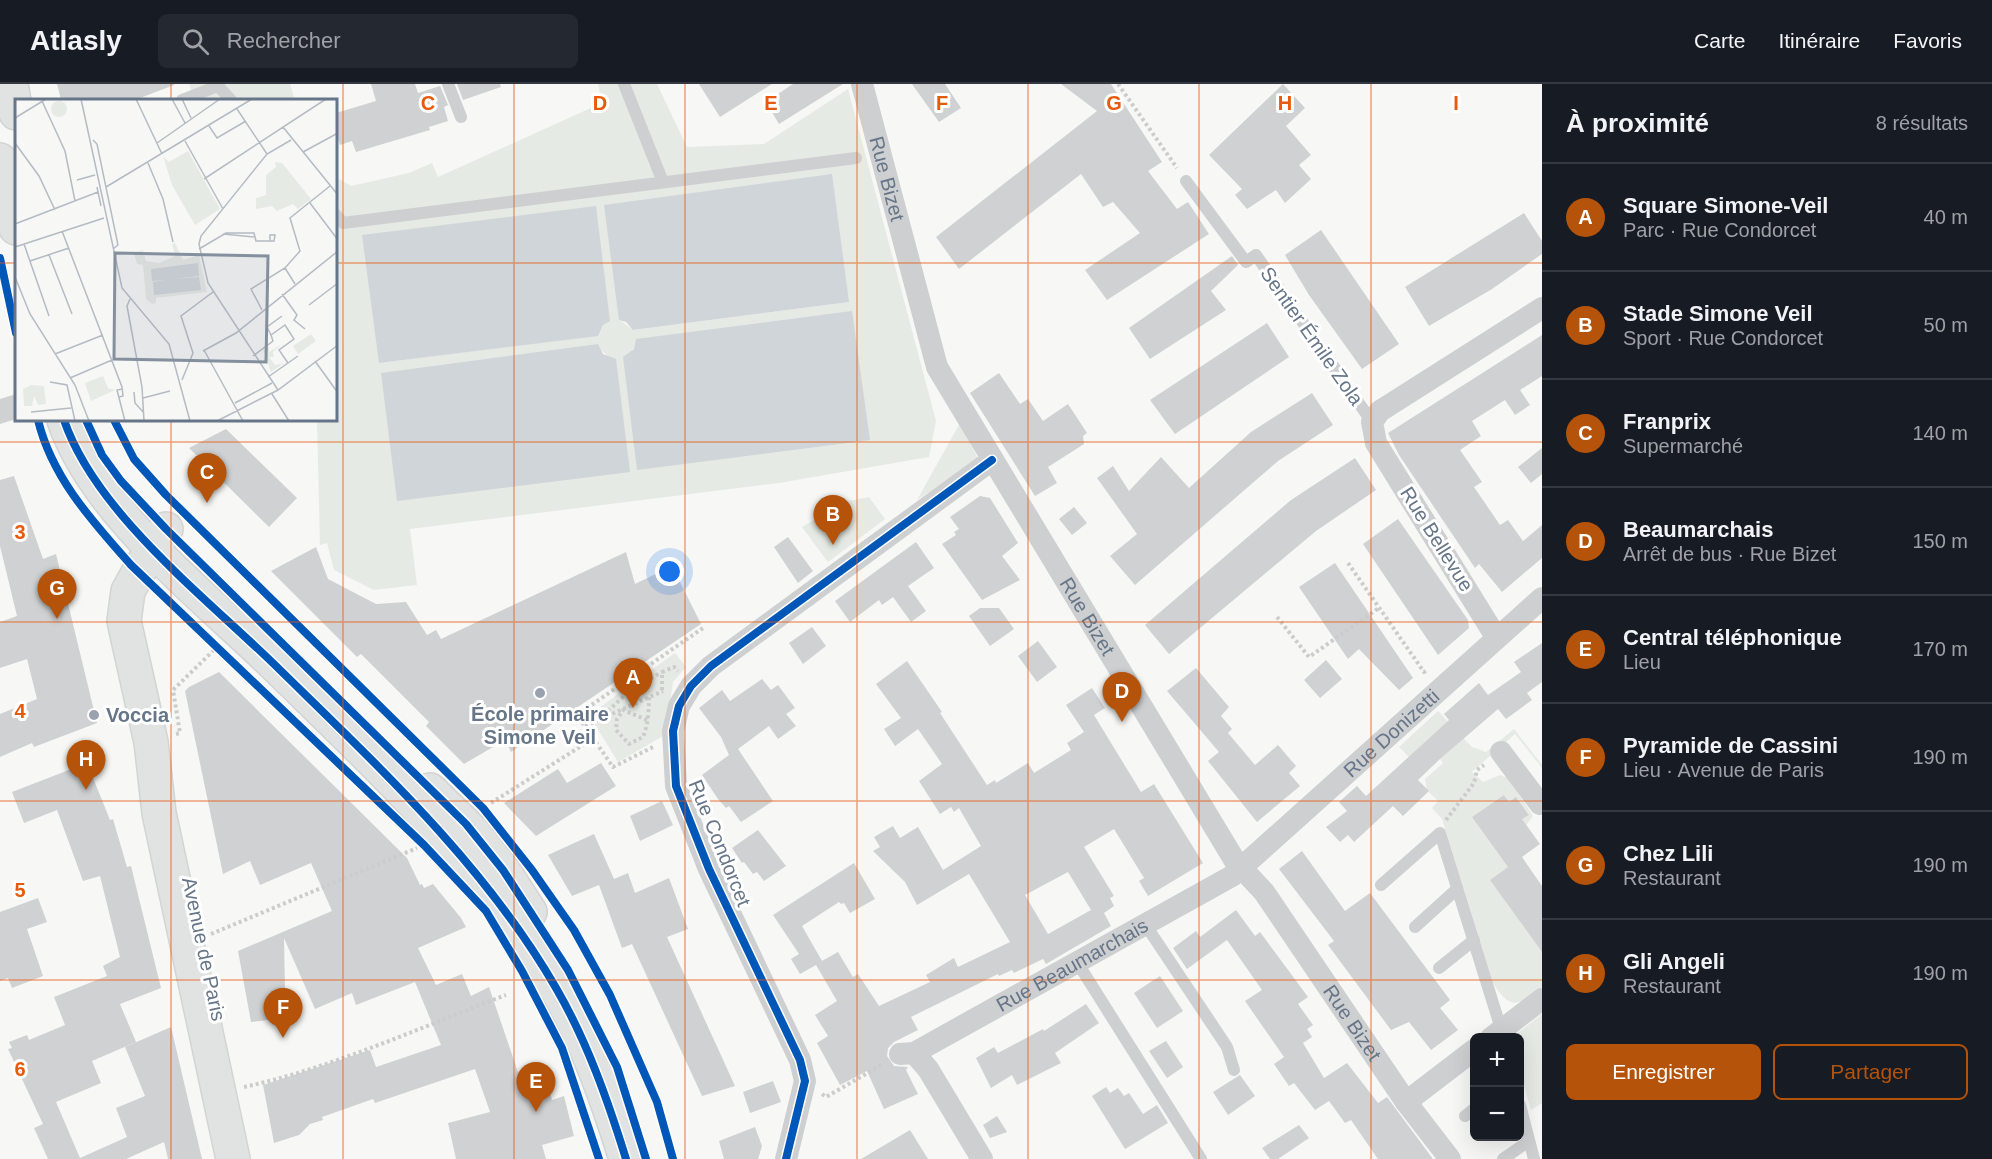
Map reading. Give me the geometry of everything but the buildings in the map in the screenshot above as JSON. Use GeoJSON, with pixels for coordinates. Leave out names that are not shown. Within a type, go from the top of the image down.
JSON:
{"type":"FeatureCollection","features":[{"type":"Feature","properties":{"kind":"main road"},"geometry":{"type":"LineString","coordinates":[[10,84],[15,108]]}},
{"type":"Feature","properties":{"kind":"main road"},"geometry":{"type":"LineString","coordinates":[[0,160],[15,224]]}},
{"type":"Feature","properties":{"kind":"main road"},"geometry":{"type":"LineString","coordinates":[[65,422],[71,440],[94,481],[159,538],[466,824],[503,870],[568,970],[616,1066],[646,1159]]}},
{"type":"Feature","properties":{"kind":"main road"},"geometry":{"type":"LineString","coordinates":[[87,422],[102,455],[221,632],[445,835],[490,891],[557,989],[596,1070],[626,1159]]}},
{"type":"Feature","properties":{"kind":"main road","name":"Avenue de Paris"},"geometry":{"type":"LineString","coordinates":[[159,538],[128,591],[124,621],[151,742],[159,813],[234,1159]]}},
{"type":"Feature","properties":{"kind":"main road","name":"Avenue de Paris"},"geometry":{"type":"LineString","coordinates":[[151,742],[168,789],[249,1159]]}},
{"type":"Feature","properties":{"kind":"street","name":"Rue Bizet"},"geometry":{"type":"LineString","coordinates":[[862,84],[937,367],[1231,855],[1264,892],[1406,1102],[1450,1159]]}},
{"type":"Feature","properties":{"kind":"street"},"geometry":{"type":"LineString","coordinates":[[1374,432],[1380,411],[1542,308]]}},
{"type":"Feature","properties":{"kind":"street","name":"Rue Bellevue"},"geometry":{"type":"LineString","coordinates":[[1374,432],[1496,637]]}},
{"type":"Feature","properties":{"kind":"street","name":"Rue Condorcet"},"geometry":{"type":"LineString","coordinates":[[805,1081],[800,1060],[709,869],[676,786],[673,743],[679,706],[691,686],[711,666],[992,460]]}},
{"type":"Feature","properties":{"kind":"street","name":"Rue Donizetti"},"geometry":{"type":"LineString","coordinates":[[1242,867],[1542,598]]}},
{"type":"Feature","properties":{"kind":"street"},"geometry":{"type":"LineString","coordinates":[[1501,752],[1541,806]]}},
{"type":"Feature","properties":{"kind":"street","name":"Rue Beaumarchais"},"geometry":{"type":"LineString","coordinates":[[907,1053],[1077,962],[1242,867]]}},
{"type":"Feature","properties":{"kind":"street"},"geometry":{"type":"LineString","coordinates":[[1501,1033],[1542,999]]}},
{"type":"Feature","properties":{"kind":"street"},"geometry":{"type":"LineString","coordinates":[[907,1053],[928,1069],[982,1159]]}},
{"type":"Feature","properties":{"kind":"street"},"geometry":{"type":"LineString","coordinates":[[1406,1102],[1470,1053]]}},
{"type":"Feature","properties":{"kind":"street"},"geometry":{"type":"LineString","coordinates":[[786,1159],[805,1081]]}},
{"type":"Feature","properties":{"kind":"lane"},"geometry":{"type":"LineString","coordinates":[[448,84],[461,117]]}},
{"type":"Feature","properties":{"kind":"lane"},"geometry":{"type":"LineString","coordinates":[[624,84],[663,182]]}},
{"type":"Feature","properties":{"kind":"lane"},"geometry":{"type":"LineString","coordinates":[[185,99],[218,86],[230,99]]}},
{"type":"Feature","properties":{"kind":"lane"},"geometry":{"type":"LineString","coordinates":[[338,217],[343,223],[856,158]]}},
{"type":"Feature","properties":{"kind":"lane","name":"Sentier Émile Zola"},"geometry":{"type":"LineString","coordinates":[[1186,181],[1246,262],[1256,255],[1374,432]]}},
{"type":"Feature","properties":{"kind":"lane"},"geometry":{"type":"LineString","coordinates":[[1381,885],[1440,833],[1474,940],[1498,1033]]}},
{"type":"Feature","properties":{"kind":"lane"},"geometry":{"type":"LineString","coordinates":[[1414,927],[1457,889]]}},
{"type":"Feature","properties":{"kind":"lane"},"geometry":{"type":"LineString","coordinates":[[1145,924],[1227,1047],[1234,1070]]}},
{"type":"Feature","properties":{"kind":"lane"},"geometry":{"type":"LineString","coordinates":[[1439,968],[1474,940]]}},
{"type":"Feature","properties":{"kind":"lane"},"geometry":{"type":"LineString","coordinates":[[1077,962],[1201,1159]]}},
{"type":"Feature","properties":{"kind":"lane"},"geometry":{"type":"LineString","coordinates":[[1524,1121],[1534,1159]]}},
{"type":"Feature","properties":{"kind":"lane"},"geometry":{"type":"LineString","coordinates":[[1503,1159],[1529,1141]]}},
{"type":"Feature","properties":{"kind":"path"},"geometry":{"type":"LineString","coordinates":[[1118,84],[1186,181]]}},
{"type":"Feature","properties":{"kind":"path"},"geometry":{"type":"LineString","coordinates":[[1348,563],[1424,672],[1434,665]]}},
{"type":"Feature","properties":{"kind":"path"},"geometry":{"type":"LineString","coordinates":[[1277,617],[1309,657],[1379,608]]}},
{"type":"Feature","properties":{"kind":"path"},"geometry":{"type":"LineString","coordinates":[[673,743],[660,744],[613,767],[577,716],[703,628]]}},
{"type":"Feature","properties":{"kind":"path"},"geometry":{"type":"LineString","coordinates":[[221,632],[227,655]]}},
{"type":"Feature","properties":{"kind":"path"},"geometry":{"type":"LineString","coordinates":[[151,742],[180,733],[173,690],[213,651]]}},
{"type":"Feature","properties":{"kind":"path"},"geometry":{"type":"LineString","coordinates":[[608,717],[608,711],[616,702],[662,672],[674,667],[681,673]]}},
{"type":"Feature","properties":{"kind":"path"},"geometry":{"type":"LineString","coordinates":[[662,672],[662,691]]}},
{"type":"Feature","properties":{"kind":"path"},"geometry":{"type":"LineString","coordinates":[[585,726],[672,688]]}},
{"type":"Feature","properties":{"kind":"path"},"geometry":{"type":"LineString","coordinates":[[623,710],[617,719],[616,730],[629,744],[643,738],[649,697]]}},
{"type":"Feature","properties":{"kind":"path"},"geometry":{"type":"LineString","coordinates":[[623,710],[647,720]]}},
{"type":"Feature","properties":{"kind":"path"},"geometry":{"type":"LineString","coordinates":[[491,803],[594,738]]}},
{"type":"Feature","properties":{"kind":"path"},"geometry":{"type":"LineString","coordinates":[[1440,833],[1441,826],[1474,783],[1477,770],[1501,752]]}},
{"type":"Feature","properties":{"kind":"path"},"geometry":{"type":"LineString","coordinates":[[201,938],[421,846],[416,837]]}},
{"type":"Feature","properties":{"kind":"path"},"geometry":{"type":"LineString","coordinates":[[234,1089],[297,1072],[506,995]]}},
{"type":"Feature","properties":{"kind":"path"},"geometry":{"type":"LineString","coordinates":[[805,1081],[826,1097],[907,1053]]}},
{"type":"Feature","properties":{"kind":"shaded area"},"geometry":{"type":"Polygon","coordinates":[[[189,84],[290,84],[295,99],[194,99],[189,84]]]}},
{"type":"Feature","properties":{"kind":"shaded area"},"geometry":{"type":"Polygon","coordinates":[[[598,84],[657,84],[687,147],[764,144],[848,89],[936,421],[929,457],[779,483],[410,529],[417,585],[374,590],[334,570],[327,543],[320,545],[317,422],[338,422],[338,178],[351,186],[409,173],[432,163],[438,177],[602,103],[598,84]],[[849,302],[619,320],[634,330],[849,302]],[[603,325],[379,363],[598,335],[603,325]],[[636,345],[628,355],[637,470],[636,345]],[[600,349],[397,501],[609,357],[600,349]]]}},
{"type":"Feature","properties":{"kind":"shaded area"},"geometry":{"type":"Polygon","coordinates":[[[832,174],[849,302],[633,330],[626,322],[619,320],[604,205],[832,174]]]}},
{"type":"Feature","properties":{"kind":"shaded area"},"geometry":{"type":"Polygon","coordinates":[[[596,206],[610,321],[603,325],[598,336],[379,363],[362,235],[596,206]]]}},
{"type":"Feature","properties":{"kind":"shaded area"},"geometry":{"type":"Polygon","coordinates":[[[852,311],[870,440],[637,470],[623,357],[634,349],[636,339],[852,311]]]}},
{"type":"Feature","properties":{"kind":"shaded area"},"geometry":{"type":"Polygon","coordinates":[[[598,344],[603,354],[616,359],[630,472],[397,501],[381,373],[598,344]]]}},
{"type":"Feature","properties":{"kind":"shaded area"},"geometry":{"type":"Polygon","coordinates":[[[960,423],[979,461],[917,500],[960,423]]]}},
{"type":"Feature","properties":{"kind":"shaded area"},"geometry":{"type":"Polygon","coordinates":[[[869,497],[885,519],[828,562],[802,527],[848,501],[869,497]]]}},
{"type":"Feature","properties":{"kind":"shaded area"},"geometry":{"type":"Polygon","coordinates":[[[675,653],[686,667],[673,682],[665,735],[618,762],[589,715],[675,653]]]}},
{"type":"Feature","properties":{"kind":"shaded area"},"geometry":{"type":"Polygon","coordinates":[[[1438,711],[1472,747],[1486,752],[1514,729],[1542,765],[1542,768],[1515,734],[1472,772],[1483,782],[1500,775],[1508,778],[1533,816],[1526,825],[1522,819],[1529,814],[1517,798],[1509,802],[1504,795],[1473,817],[1508,867],[1491,880],[1542,952],[1542,987],[1516,1003],[1505,998],[1493,983],[1442,819],[1432,808],[1438,801],[1427,790],[1425,779],[1443,763],[1440,759],[1450,750],[1435,733],[1409,757],[1399,747],[1438,711]]]}},
{"type":"Feature","properties":{"kind":"shaded area"},"geometry":{"type":"Polygon","coordinates":[[[1542,1014],[1542,1103],[1531,1110],[1524,1085],[1524,1033],[1518,1033],[1542,1014]]]}},
{"type":"Feature","properties":{"kind":"cycle path"},"geometry":{"type":"LineString","coordinates":[[0,258],[15,328]]}},
{"type":"Feature","properties":{"kind":"cycle path"},"geometry":{"type":"LineString","coordinates":[[39,422],[44,441],[64,480],[89,516],[131,565],[424,845],[486,911],[522,971],[562,1048],[599,1159]]}},
{"type":"Feature","properties":{"kind":"cycle path"},"geometry":{"type":"LineString","coordinates":[[65,422],[80,455],[101,489],[127,522],[188,584],[392,780],[497,900],[528,943],[567,1008],[596,1072],[626,1159]]}},
{"type":"Feature","properties":{"kind":"cycle path"},"geometry":{"type":"LineString","coordinates":[[87,422],[102,455],[121,481],[166,529],[466,824],[503,870],[568,970],[617,1067],[646,1159]]}},
{"type":"Feature","properties":{"kind":"cycle path"},"geometry":{"type":"LineString","coordinates":[[115,422],[134,459],[166,495],[483,808],[532,870],[574,930],[610,995],[657,1102],[673,1159]]}},
{"type":"Feature","properties":{"kind":"cycle path"},"geometry":{"type":"LineString","coordinates":[[786,1159],[805,1081],[800,1060],[709,869],[676,786],[673,731],[679,706],[691,686],[711,666],[992,460]]}},
{"type":"Feature","properties":{"kind":"place","name":"Franprix"},"geometry":{"type":"Point","coordinates":[207,503]}},
{"type":"Feature","properties":{"kind":"place","name":"Stade Simone Veil"},"geometry":{"type":"Point","coordinates":[833,545]}},
{"type":"Feature","properties":{"kind":"place","name":"Chez Lili"},"geometry":{"type":"Point","coordinates":[57,619]}},
{"type":"Feature","properties":{"kind":"place","name":"École primaire Simone Veil"},"geometry":{"type":"Point","coordinates":[540,693]}},
{"type":"Feature","properties":{"kind":"place","name":"Square Simone-Veil"},"geometry":{"type":"Point","coordinates":[633,708]}},
{"type":"Feature","properties":{"kind":"place","name":"Voccia"},"geometry":{"type":"Point","coordinates":[94,715]}},
{"type":"Feature","properties":{"kind":"place","name":"Beaumarchais"},"geometry":{"type":"Point","coordinates":[1122,722]}},
{"type":"Feature","properties":{"kind":"place","name":"Gli Angeli"},"geometry":{"type":"Point","coordinates":[86,790]}},
{"type":"Feature","properties":{"kind":"place","name":"Pyramide de Cassini"},"geometry":{"type":"Point","coordinates":[283,1038]}},
{"type":"Feature","properties":{"kind":"place","name":"Central téléphonique"},"geometry":{"type":"Point","coordinates":[536,1112]}}]}
